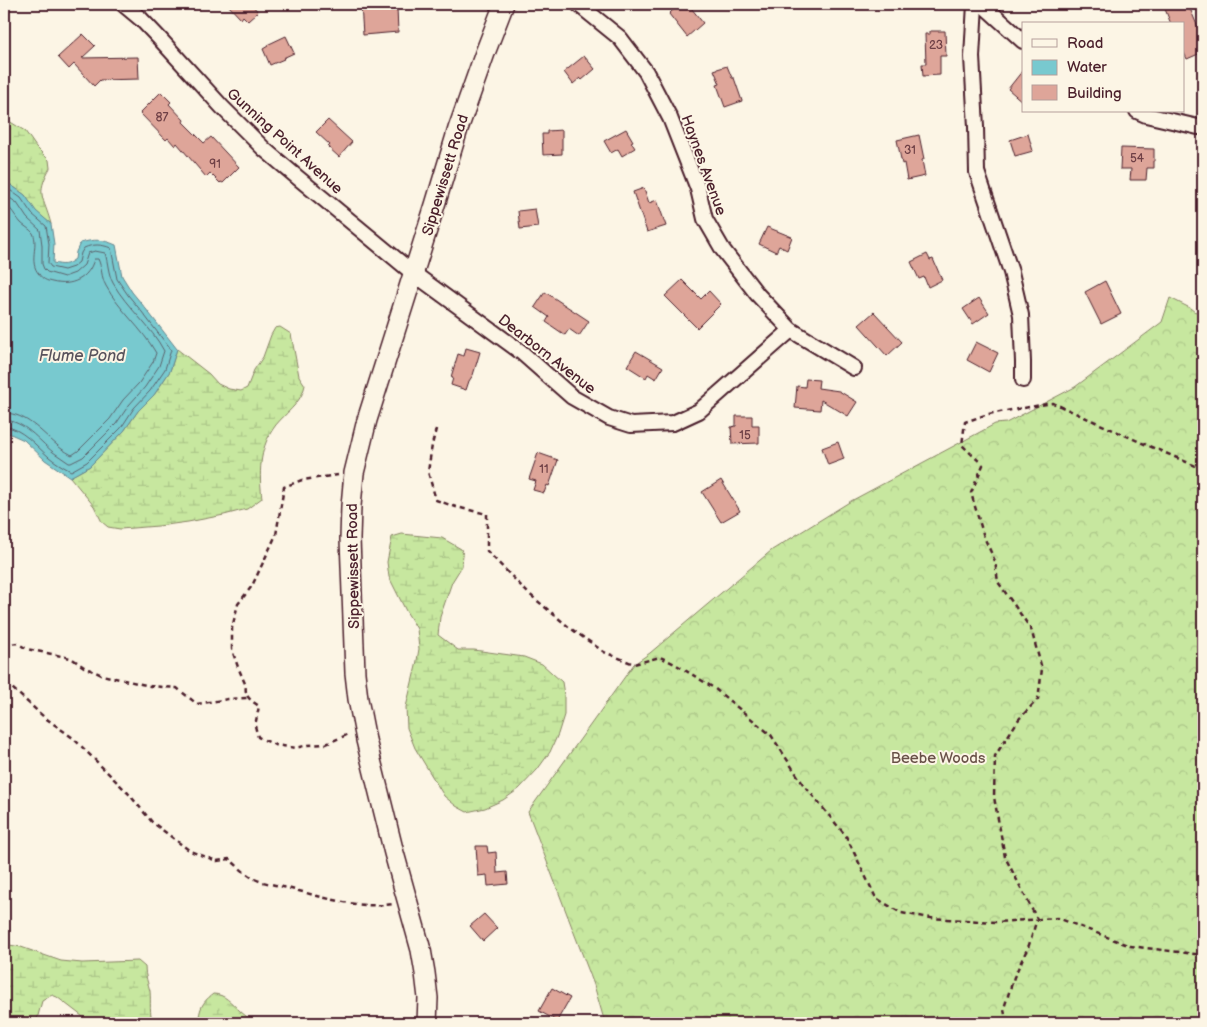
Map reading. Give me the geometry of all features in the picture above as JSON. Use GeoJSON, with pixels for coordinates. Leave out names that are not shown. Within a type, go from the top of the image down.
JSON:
{"type":"FeatureCollection","features":[{"type":"Feature","properties":{"kind":"main road","name":"Sippewissett Road"},"geometry":{"type":"LineString","coordinates":[[428,1023],[428,998],[421,950],[362,726],[355,673],[350,548],[351,506],[354,473],[367,420],[458,129],[504,4]]}},
{"type":"Feature","properties":{"kind":"street","name":"Gunning Point Avenue"},"geometry":{"type":"LineString","coordinates":[[123,4],[160,38],[222,107],[264,149],[413,273]]}},
{"type":"Feature","properties":{"kind":"street","name":"Haynes Avenue"},"geometry":{"type":"LineString","coordinates":[[578,4],[620,38],[646,72],[670,118],[698,189],[705,220],[722,250],[757,294],[791,330],[854,368]]}},
{"type":"Feature","properties":{"kind":"street"},"geometry":{"type":"LineString","coordinates":[[975,4],[972,57],[977,172],[1010,272],[1021,316],[1023,380]]}},
{"type":"Feature","properties":{"kind":"street"},"geometry":{"type":"LineString","coordinates":[[982,4],[1022,40]]}},
{"type":"Feature","properties":{"kind":"street"},"geometry":{"type":"LineString","coordinates":[[1140,112],[1146,115],[1203,127]]}},
{"type":"Feature","properties":{"kind":"street","name":"Dearborn Avenue"},"geometry":{"type":"LineString","coordinates":[[413,273],[521,352],[572,398],[609,418],[631,425],[673,423],[699,411],[791,330]]}},
{"type":"Feature","properties":{"kind":"path"},"geometry":{"type":"LineString","coordinates":[[1006,1023],[1004,1008],[1014,978],[1029,945],[1037,919],[1005,857],[994,797],[994,764],[995,756],[1019,719],[1038,699],[1042,670],[1031,629],[998,582],[995,560],[984,537],[971,493],[983,465],[962,446],[965,422],[988,414],[1053,403],[1203,469]]}},
{"type":"Feature","properties":{"kind":"path"},"geometry":{"type":"LineString","coordinates":[[436,429],[428,472],[436,500],[487,514],[487,551],[528,593],[570,628],[604,652],[634,664],[660,656],[714,688],[771,735],[804,784],[846,836],[876,898],[901,913],[931,918],[996,922],[1058,918],[1130,946],[1203,955]]}},
{"type":"Feature","properties":{"kind":"path"},"geometry":{"type":"LineString","coordinates":[[354,473],[302,480],[284,487],[276,535],[252,586],[238,604],[232,628],[232,650],[246,686],[248,698],[258,706],[255,726],[258,737],[274,745],[296,748],[326,744],[362,726]]}},
{"type":"Feature","properties":{"kind":"path"},"geometry":{"type":"LineString","coordinates":[[4,645],[17,643],[27,649],[71,658],[84,667],[102,675],[129,682],[177,688],[197,704],[248,698]]}},
{"type":"Feature","properties":{"kind":"path"},"geometry":{"type":"LineString","coordinates":[[4,687],[12,688],[44,717],[73,738],[128,793],[152,822],[190,851],[217,861],[229,859],[254,879],[326,898],[379,906],[394,904],[406,895]]}},
{"type":"Feature","properties":{"kind":"green space"},"geometry":{"type":"Polygon","coordinates":[[[4,118],[25,131],[36,147],[49,160],[50,168],[43,184],[42,196],[51,224],[35,211],[25,195],[4,180],[4,118]]]}},
{"type":"Feature","properties":{"kind":"green space","name":"Beebe Woods"},"geometry":{"type":"Polygon","coordinates":[[[1170,298],[1195,312],[1203,308],[1203,1023],[605,1023],[594,985],[528,812],[634,664],[650,653],[772,550],[851,501],[995,424],[1006,423],[1075,387],[1162,322],[1170,298]]]}},
{"type":"Feature","properties":{"kind":"green space"},"geometry":{"type":"Polygon","coordinates":[[[280,327],[291,334],[299,376],[305,385],[298,400],[268,437],[260,471],[262,498],[247,509],[188,522],[120,529],[108,527],[102,522],[94,506],[70,477],[90,466],[124,431],[138,411],[154,395],[170,371],[177,349],[209,374],[218,384],[229,389],[241,391],[247,388],[275,328],[280,327]]]}},
{"type":"Feature","properties":{"kind":"green space"},"geometry":{"type":"Polygon","coordinates":[[[402,534],[442,538],[461,549],[463,554],[462,566],[452,582],[440,617],[438,635],[458,650],[474,650],[524,657],[542,664],[562,682],[564,715],[550,752],[537,770],[519,789],[503,800],[485,808],[467,812],[444,796],[415,748],[407,728],[406,707],[419,649],[417,629],[389,577],[387,562],[392,537],[402,534]]]}},
{"type":"Feature","properties":{"kind":"green space"},"geometry":{"type":"Polygon","coordinates":[[[4,944],[21,947],[61,961],[82,963],[138,961],[145,967],[150,991],[153,1023],[91,1023],[52,995],[42,1001],[36,1023],[4,1023],[4,944]]]}},
{"type":"Feature","properties":{"kind":"green space"},"geometry":{"type":"Polygon","coordinates":[[[213,994],[224,997],[255,1023],[198,1023],[202,1007],[213,994]]]}},
{"type":"Feature","properties":{"kind":"water","name":"Flume Pond"},"geometry":{"type":"Polygon","coordinates":[[[4,180],[25,195],[36,211],[51,224],[54,244],[53,263],[64,264],[75,259],[80,243],[98,240],[116,245],[122,276],[132,292],[177,349],[170,371],[154,395],[138,411],[124,431],[90,466],[70,477],[45,460],[24,440],[4,431],[4,180]]]}},
{"type":"Feature","properties":{"kind":"building"},"geometry":{"type":"Polygon","coordinates":[[[227,4],[256,4],[253,6],[258,12],[248,21],[243,16],[241,19],[227,4]]]}},
{"type":"Feature","properties":{"kind":"building"},"geometry":{"type":"Polygon","coordinates":[[[361,4],[385,4],[397,8],[398,32],[363,35],[361,4]]]}},
{"type":"Feature","properties":{"kind":"building"},"geometry":{"type":"Polygon","coordinates":[[[668,4],[688,4],[703,23],[687,37],[669,14],[673,10],[668,4]]]}},
{"type":"Feature","properties":{"kind":"building"},"geometry":{"type":"Polygon","coordinates":[[[1176,4],[1188,4],[1203,39],[1203,52],[1187,59],[1184,53],[1184,22],[1170,22],[1165,9],[1176,4]]]}},
{"type":"Feature","properties":{"kind":"building"},"geometry":{"type":"Polygon","coordinates":[[[930,31],[945,31],[946,56],[940,56],[940,75],[923,76],[922,64],[926,64],[925,34],[930,34],[930,31]]]}},
{"type":"Feature","properties":{"kind":"building"},"geometry":{"type":"Polygon","coordinates":[[[83,34],[95,46],[82,58],[138,57],[139,79],[100,80],[94,86],[74,64],[69,69],[58,57],[83,34]]]}},
{"type":"Feature","properties":{"kind":"building"},"geometry":{"type":"Polygon","coordinates":[[[286,36],[294,53],[270,65],[263,49],[267,45],[286,36]]]}},
{"type":"Feature","properties":{"kind":"building"},"geometry":{"type":"Polygon","coordinates":[[[584,56],[595,69],[582,80],[580,78],[573,84],[564,72],[584,56]]]}},
{"type":"Feature","properties":{"kind":"building"},"geometry":{"type":"Polygon","coordinates":[[[727,66],[732,78],[734,78],[742,101],[725,107],[717,85],[720,84],[714,70],[727,66]]]}},
{"type":"Feature","properties":{"kind":"building"},"geometry":{"type":"Polygon","coordinates":[[[1022,71],[1022,101],[1008,89],[1022,71]]]}},
{"type":"Feature","properties":{"kind":"building"},"geometry":{"type":"Polygon","coordinates":[[[161,92],[171,102],[169,104],[184,120],[183,122],[204,143],[211,137],[239,167],[223,183],[220,183],[210,173],[206,177],[177,143],[175,146],[168,138],[166,140],[140,113],[161,92]]]}},
{"type":"Feature","properties":{"kind":"building"},"geometry":{"type":"Polygon","coordinates":[[[328,120],[352,142],[339,157],[328,147],[330,145],[316,132],[328,120]]]}},
{"type":"Feature","properties":{"kind":"building"},"geometry":{"type":"Polygon","coordinates":[[[626,129],[635,148],[622,156],[618,149],[611,153],[604,141],[626,129]]]}},
{"type":"Feature","properties":{"kind":"building"},"geometry":{"type":"Polygon","coordinates":[[[562,130],[562,154],[543,155],[542,134],[547,134],[547,131],[562,130]]]}},
{"type":"Feature","properties":{"kind":"building"},"geometry":{"type":"Polygon","coordinates":[[[1028,134],[1033,151],[1015,156],[1010,140],[1028,134]]]}},
{"type":"Feature","properties":{"kind":"building"},"geometry":{"type":"Polygon","coordinates":[[[919,135],[925,176],[907,180],[897,140],[919,135]]]}},
{"type":"Feature","properties":{"kind":"building"},"geometry":{"type":"Polygon","coordinates":[[[1121,148],[1154,149],[1154,168],[1147,168],[1146,180],[1130,180],[1131,169],[1120,169],[1121,148]]]}},
{"type":"Feature","properties":{"kind":"building"},"geometry":{"type":"Polygon","coordinates":[[[644,188],[649,203],[657,200],[666,226],[647,232],[633,192],[644,188]]]}},
{"type":"Feature","properties":{"kind":"building"},"geometry":{"type":"Polygon","coordinates":[[[535,209],[538,227],[520,229],[518,211],[535,209]]]}},
{"type":"Feature","properties":{"kind":"building"},"geometry":{"type":"Polygon","coordinates":[[[767,227],[792,237],[787,250],[779,246],[776,252],[759,244],[767,227]]]}},
{"type":"Feature","properties":{"kind":"building"},"geometry":{"type":"Polygon","coordinates":[[[927,254],[930,260],[933,259],[942,280],[928,287],[924,277],[919,279],[911,262],[927,254]]]}},
{"type":"Feature","properties":{"kind":"building"},"geometry":{"type":"Polygon","coordinates":[[[682,280],[701,299],[709,291],[721,304],[697,328],[665,296],[682,280]]]}},
{"type":"Feature","properties":{"kind":"building"},"geometry":{"type":"Polygon","coordinates":[[[1105,281],[1121,314],[1101,324],[1085,292],[1105,281]]]}},
{"type":"Feature","properties":{"kind":"building"},"geometry":{"type":"Polygon","coordinates":[[[545,292],[589,321],[579,336],[569,329],[565,335],[546,322],[549,317],[535,307],[545,292]]]}},
{"type":"Feature","properties":{"kind":"building"},"geometry":{"type":"Polygon","coordinates":[[[979,298],[989,313],[973,324],[963,309],[979,298]]]}},
{"type":"Feature","properties":{"kind":"building"},"geometry":{"type":"Polygon","coordinates":[[[874,312],[902,342],[887,356],[859,325],[874,312]]]}},
{"type":"Feature","properties":{"kind":"building"},"geometry":{"type":"Polygon","coordinates":[[[976,342],[998,353],[989,372],[967,360],[976,342]]]}},
{"type":"Feature","properties":{"kind":"building"},"geometry":{"type":"Polygon","coordinates":[[[466,348],[480,352],[466,390],[451,385],[453,378],[451,377],[458,354],[464,356],[466,348]]]}},
{"type":"Feature","properties":{"kind":"building"},"geometry":{"type":"Polygon","coordinates":[[[636,351],[663,367],[656,379],[648,374],[646,378],[627,366],[636,351]]]}},
{"type":"Feature","properties":{"kind":"building"},"geometry":{"type":"Polygon","coordinates":[[[806,379],[819,380],[818,388],[839,391],[857,402],[848,416],[821,400],[820,410],[795,408],[797,386],[805,387],[806,379]]]}},
{"type":"Feature","properties":{"kind":"building"},"geometry":{"type":"Polygon","coordinates":[[[736,416],[752,416],[752,425],[759,425],[759,443],[732,444],[731,427],[736,426],[736,416]]]}},
{"type":"Feature","properties":{"kind":"building"},"geometry":{"type":"Polygon","coordinates":[[[838,442],[844,459],[828,465],[822,448],[838,442]]]}},
{"type":"Feature","properties":{"kind":"building"},"geometry":{"type":"Polygon","coordinates":[[[538,453],[558,460],[549,486],[547,485],[544,493],[533,490],[536,481],[529,479],[538,453]]]}},
{"type":"Feature","properties":{"kind":"building"},"geometry":{"type":"Polygon","coordinates":[[[721,480],[740,511],[721,522],[702,492],[721,480]]]}},
{"type":"Feature","properties":{"kind":"building"},"geometry":{"type":"Polygon","coordinates":[[[476,846],[487,846],[488,853],[496,852],[497,873],[507,872],[508,884],[488,886],[487,875],[478,876],[476,846]]]}},
{"type":"Feature","properties":{"kind":"building"},"geometry":{"type":"Polygon","coordinates":[[[484,914],[497,928],[483,941],[470,926],[484,914]]]}},
{"type":"Feature","properties":{"kind":"building"},"geometry":{"type":"Polygon","coordinates":[[[552,988],[570,998],[557,1021],[539,1011],[552,988]]]}}]}
